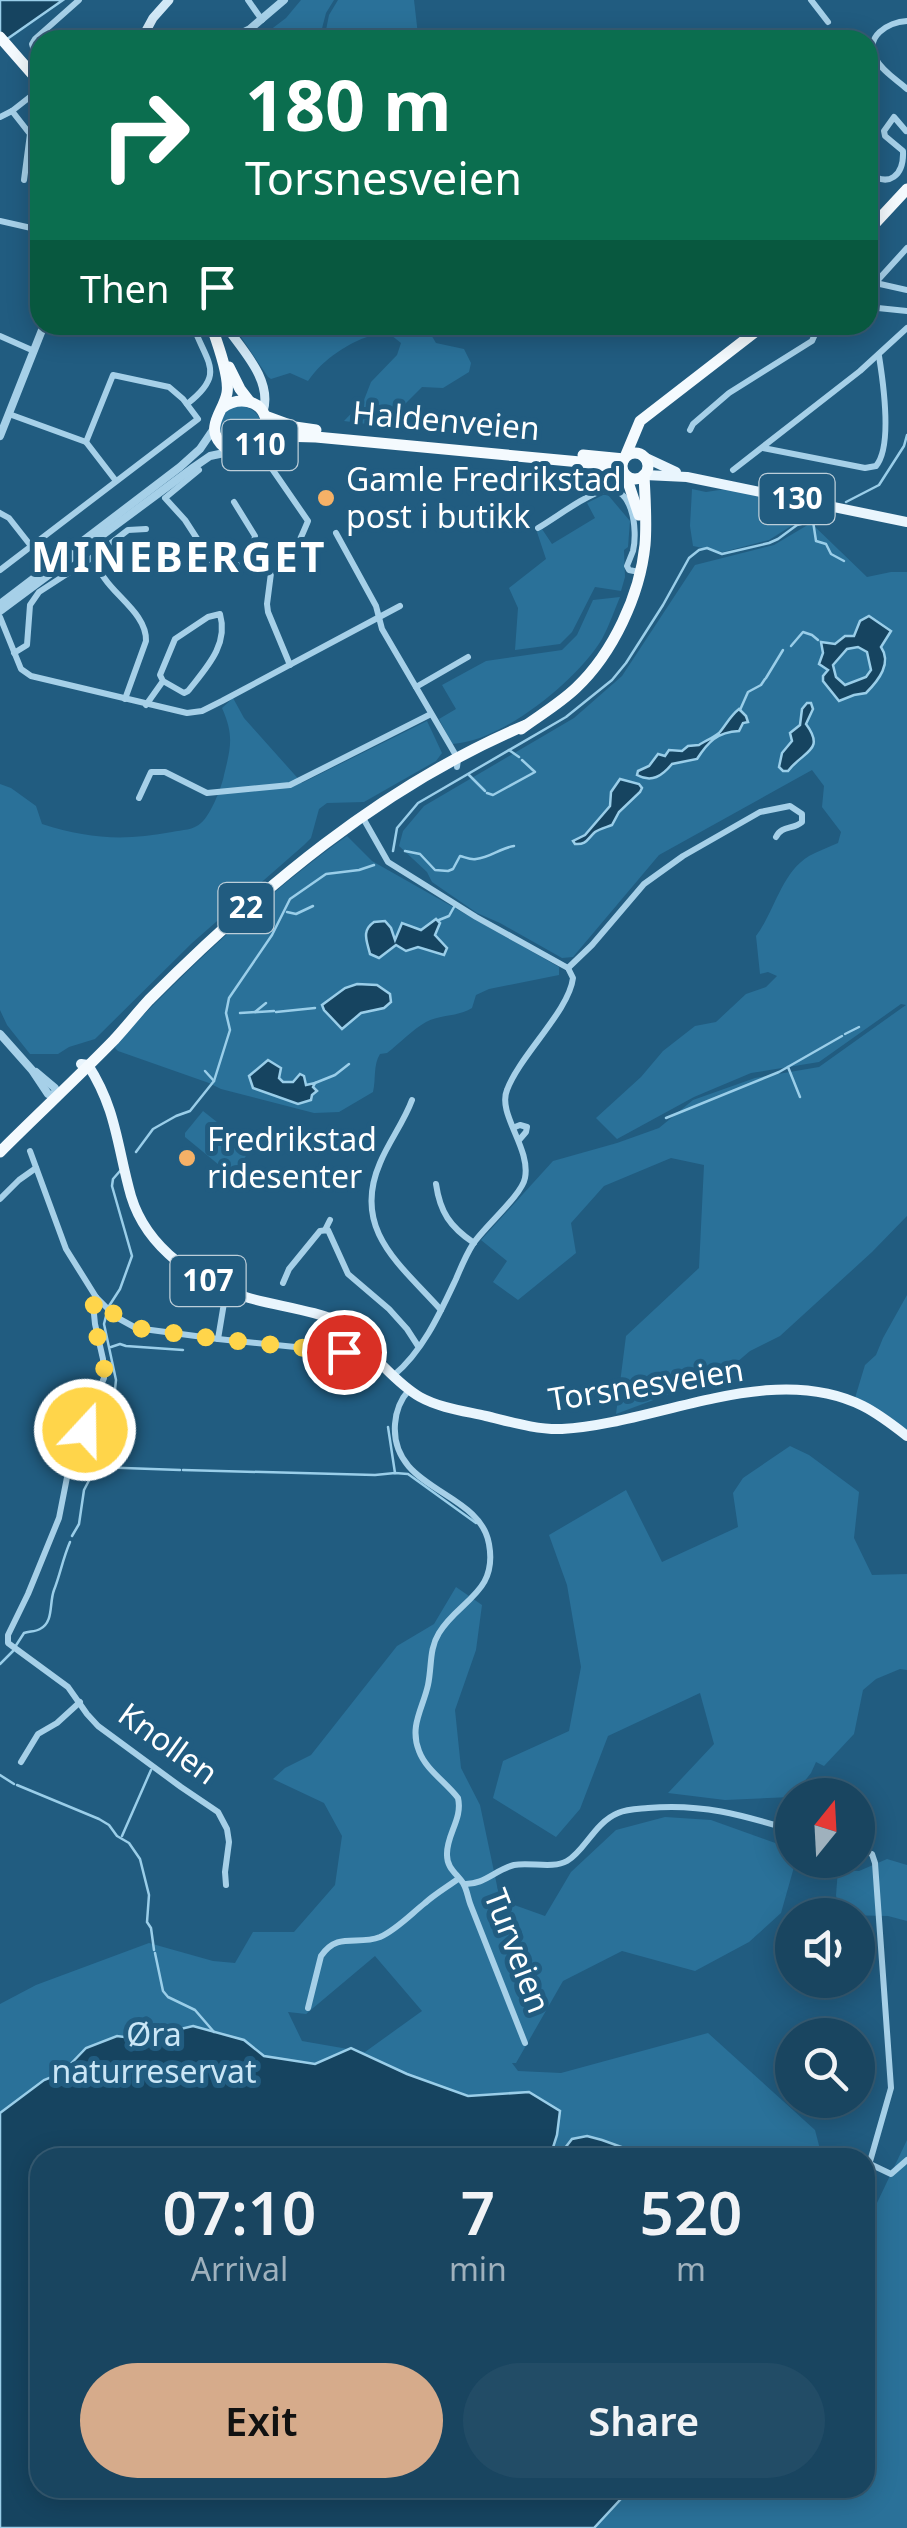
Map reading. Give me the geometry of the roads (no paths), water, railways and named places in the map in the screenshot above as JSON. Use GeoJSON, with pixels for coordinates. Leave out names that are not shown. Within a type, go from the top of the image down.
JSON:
{"type":"FeatureCollection","features":[{"type":"Feature","properties":{"kind":"highway"},"geometry":{"type":"LineString","coordinates":[[0,36],[30,74]]}},
{"type":"Feature","properties":{"kind":"highway"},"geometry":{"type":"LineString","coordinates":[[878,220],[907,189]]}},
{"type":"Feature","properties":{"kind":"highway","name":"110"},"geometry":{"type":"LineString","coordinates":[[215,335],[240,390],[258,408],[267,430],[262,443],[246,452],[232,451],[218,440],[214,427],[228,389],[218,344]]}},
{"type":"Feature","properties":{"kind":"highway"},"geometry":{"type":"LineString","coordinates":[[626,476],[622,466],[636,426],[751,335]]}},
{"type":"Feature","properties":{"kind":"highway","name":"110"},"geometry":{"type":"LineString","coordinates":[[222,408],[235,401],[258,408]]}},
{"type":"Feature","properties":{"kind":"highway","name":"Haldenveien"},"geometry":{"type":"LineString","coordinates":[[258,408],[289,426],[624,458]]}},
{"type":"Feature","properties":{"kind":"highway"},"geometry":{"type":"LineString","coordinates":[[645,475],[648,465],[638,438],[648,414]]}},
{"type":"Feature","properties":{"kind":"highway","name":"Haldenveien"},"geometry":{"type":"LineString","coordinates":[[262,443],[279,436],[316,437],[591,463],[626,476]]}},
{"type":"Feature","properties":{"kind":"highway","name":"110"},"geometry":{"type":"LineString","coordinates":[[624,458],[634,453],[643,456]]}},
{"type":"Feature","properties":{"kind":"highway","name":"110"},"geometry":{"type":"LineString","coordinates":[[626,476],[636,480],[645,475]]}},
{"type":"Feature","properties":{"kind":"highway","name":"22"},"geometry":{"type":"LineString","coordinates":[[0,1148],[266,890],[317,849],[363,818],[526,725],[566,698],[588,676],[615,637],[634,588],[645,542],[645,475]]}},
{"type":"Feature","properties":{"kind":"highway","name":"22"},"geometry":{"type":"LineString","coordinates":[[626,476],[640,518],[638,572]]}},
{"type":"Feature","properties":{"kind":"main road"},"geometry":{"type":"LineString","coordinates":[[146,30],[170,0]]}},
{"type":"Feature","properties":{"kind":"main road"},"geometry":{"type":"LineString","coordinates":[[232,335],[263,381],[266,404],[258,408]]}},
{"type":"Feature","properties":{"kind":"main road","name":"130"},"geometry":{"type":"LineString","coordinates":[[643,456],[686,476]]}},
{"type":"Feature","properties":{"kind":"main road","name":"130"},"geometry":{"type":"LineString","coordinates":[[645,475],[686,476],[907,522]]}},
{"type":"Feature","properties":{"kind":"main road","name":"Torsnesveien"},"geometry":{"type":"LineString","coordinates":[[83,1067],[106,1097],[136,1211],[155,1241],[182,1265],[226,1290],[319,1313],[357,1330],[409,1390],[438,1405],[560,1429],[731,1394],[818,1392],[862,1405],[907,1436]]}},
{"type":"Feature","properties":{"kind":"street"},"geometry":{"type":"LineString","coordinates":[[45,30],[78,0]]}},
{"type":"Feature","properties":{"kind":"street"},"geometry":{"type":"LineString","coordinates":[[248,0],[262,20]]}},
{"type":"Feature","properties":{"kind":"street"},"geometry":{"type":"LineString","coordinates":[[245,30],[284,0]]}},
{"type":"Feature","properties":{"kind":"street"},"geometry":{"type":"LineString","coordinates":[[811,0],[828,22]]}},
{"type":"Feature","properties":{"kind":"street"},"geometry":{"type":"LineString","coordinates":[[878,34],[892,23],[907,21]]}},
{"type":"Feature","properties":{"kind":"street"},"geometry":{"type":"LineString","coordinates":[[878,63],[907,89]]}},
{"type":"Feature","properties":{"kind":"street"},"geometry":{"type":"LineString","coordinates":[[0,117],[30,95]]}},
{"type":"Feature","properties":{"kind":"street"},"geometry":{"type":"LineString","coordinates":[[12,111],[30,134],[24,180]]}},
{"type":"Feature","properties":{"kind":"street"},"geometry":{"type":"LineString","coordinates":[[878,179],[892,178],[901,170],[905,150],[884,136],[884,131],[894,118],[907,131]]}},
{"type":"Feature","properties":{"kind":"street"},"geometry":{"type":"LineString","coordinates":[[0,222],[30,228]]}},
{"type":"Feature","properties":{"kind":"street"},"geometry":{"type":"LineString","coordinates":[[878,279],[907,248]]}},
{"type":"Feature","properties":{"kind":"street"},"geometry":{"type":"LineString","coordinates":[[878,282],[907,290]]}},
{"type":"Feature","properties":{"kind":"street"},"geometry":{"type":"LineString","coordinates":[[878,308],[907,311]]}},
{"type":"Feature","properties":{"kind":"street"},"geometry":{"type":"LineString","coordinates":[[733,470],[879,356],[907,328]]}},
{"type":"Feature","properties":{"kind":"street"},"geometry":{"type":"LineString","coordinates":[[0,436],[40,335]]}},
{"type":"Feature","properties":{"kind":"street"},"geometry":{"type":"LineString","coordinates":[[187,404],[206,387],[210,376],[197,335]]}},
{"type":"Feature","properties":{"kind":"street"},"geometry":{"type":"LineString","coordinates":[[690,430],[729,393],[812,341],[815,335]]}},
{"type":"Feature","properties":{"kind":"street"},"geometry":{"type":"LineString","coordinates":[[0,336],[34,351]]}},
{"type":"Feature","properties":{"kind":"street"},"geometry":{"type":"LineString","coordinates":[[762,448],[865,468],[876,466],[882,459],[886,406],[879,356]]}},
{"type":"Feature","properties":{"kind":"street"},"geometry":{"type":"LineString","coordinates":[[0,570],[198,419],[169,387],[112,375],[86,442]]}},
{"type":"Feature","properties":{"kind":"street"},"geometry":{"type":"LineString","coordinates":[[9,414],[86,442],[116,482]]}},
{"type":"Feature","properties":{"kind":"street"},"geometry":{"type":"LineString","coordinates":[[0,611],[180,468],[200,450],[214,427]]}},
{"type":"Feature","properties":{"kind":"street"},"geometry":{"type":"LineString","coordinates":[[0,611],[194,467],[210,456],[232,451]]}},
{"type":"Feature","properties":{"kind":"street"},"geometry":{"type":"LineString","coordinates":[[268,463],[308,521],[297,546],[271,574],[268,612],[290,665]]}},
{"type":"Feature","properties":{"kind":"street"},"geometry":{"type":"LineString","coordinates":[[199,470],[165,498],[185,520],[216,568],[230,569],[244,563],[256,536],[234,502]]}},
{"type":"Feature","properties":{"kind":"street"},"geometry":{"type":"LineString","coordinates":[[538,528],[604,490],[618,492],[631,509],[633,550],[627,566],[638,572]]}},
{"type":"Feature","properties":{"kind":"street"},"geometry":{"type":"LineString","coordinates":[[0,513],[14,522],[31,546]]}},
{"type":"Feature","properties":{"kind":"street"},"geometry":{"type":"LineString","coordinates":[[14,653],[28,645],[28,618],[34,598],[128,530],[146,528]]}},
{"type":"Feature","properties":{"kind":"street"},"geometry":{"type":"LineString","coordinates":[[336,532],[382,629],[456,763]]}},
{"type":"Feature","properties":{"kind":"street"},"geometry":{"type":"LineString","coordinates":[[92,557],[146,632],[126,700]]}},
{"type":"Feature","properties":{"kind":"street"},"geometry":{"type":"LineString","coordinates":[[244,563],[271,574]]}},
{"type":"Feature","properties":{"kind":"street"},"geometry":{"type":"LineString","coordinates":[[0,611],[21,669],[30,676],[180,712],[196,712],[400,606]]}},
{"type":"Feature","properties":{"kind":"street"},"geometry":{"type":"LineString","coordinates":[[220,614],[219,648],[188,691],[184,693],[164,682],[160,675],[175,639],[208,617],[220,614]]}},
{"type":"Feature","properties":{"kind":"street"},"geometry":{"type":"LineString","coordinates":[[0,630],[8,640]]}},
{"type":"Feature","properties":{"kind":"street"},"geometry":{"type":"LineString","coordinates":[[416,687],[468,657]]}},
{"type":"Feature","properties":{"kind":"street"},"geometry":{"type":"LineString","coordinates":[[146,704],[164,682]]}},
{"type":"Feature","properties":{"kind":"street"},"geometry":{"type":"LineString","coordinates":[[139,798],[151,772],[164,772],[207,793],[290,785],[431,714]]}},
{"type":"Feature","properties":{"kind":"street"},"geometry":{"type":"LineString","coordinates":[[568,968],[644,884],[683,856],[760,812],[790,806],[800,811],[802,822],[783,828],[776,837]]}},
{"type":"Feature","properties":{"kind":"street"},"geometry":{"type":"LineString","coordinates":[[363,818],[388,862],[568,968],[573,978],[571,990],[523,1060],[506,1093],[506,1108],[520,1139],[526,1178],[474,1242],[441,1310],[410,1360],[394,1375]]}},
{"type":"Feature","properties":{"kind":"street"},"geometry":{"type":"LineString","coordinates":[[0,1034],[53,1093]]}},
{"type":"Feature","properties":{"kind":"street"},"geometry":{"type":"LineString","coordinates":[[412,1100],[378,1168],[372,1187],[372,1208],[383,1246],[441,1310]]}},
{"type":"Feature","properties":{"kind":"street"},"geometry":{"type":"LineString","coordinates":[[30,1151],[66,1250],[96,1297],[116,1316],[136,1328],[322,1349],[367,1358]]}},
{"type":"Feature","properties":{"kind":"street"},"geometry":{"type":"LineString","coordinates":[[0,1199],[36,1168]]}},
{"type":"Feature","properties":{"kind":"street"},"geometry":{"type":"LineString","coordinates":[[436,1184],[443,1214],[452,1227],[474,1242]]}},
{"type":"Feature","properties":{"kind":"street"},"geometry":{"type":"LineString","coordinates":[[282,1283],[330,1220]]}},
{"type":"Feature","properties":{"kind":"street"},"geometry":{"type":"LineString","coordinates":[[325,1230],[330,1233],[348,1274],[389,1309],[418,1347]]}},
{"type":"Feature","properties":{"kind":"street"},"geometry":{"type":"LineString","coordinates":[[218,1339],[226,1290]]}},
{"type":"Feature","properties":{"kind":"street","name":"Knollen"},"geometry":{"type":"LineString","coordinates":[[96,1297],[93,1304],[104,1378],[72,1457],[59,1518],[8,1635],[13,1649],[68,1686],[98,1726],[218,1812],[229,1842],[226,1885]]}},
{"type":"Feature","properties":{"kind":"street","name":"Turveien"},"geometry":{"type":"LineString","coordinates":[[409,1390],[400,1401],[395,1421],[399,1452],[424,1482],[473,1514],[490,1546],[491,1560],[486,1580],[474,1599],[448,1620],[437,1635],[428,1685],[415,1718],[418,1750],[458,1798],[458,1814],[446,1849],[447,1861],[461,1882],[526,2043]]}},
{"type":"Feature","properties":{"kind":"street","name":"Knollen"},"geometry":{"type":"LineString","coordinates":[[21,1762],[38,1734],[62,1720],[80,1702]]}},
{"type":"Feature","properties":{"kind":"street"},"geometry":{"type":"LineString","coordinates":[[461,1882],[474,1884],[515,1865],[567,1861],[605,1822],[628,1810],[704,1807],[775,1826]]}},
{"type":"Feature","properties":{"kind":"street"},"geometry":{"type":"LineString","coordinates":[[874,2148],[892,2088],[875,1862]]}},
{"type":"Feature","properties":{"kind":"street","name":"Turveien"},"geometry":{"type":"LineString","coordinates":[[308,2008],[326,1949],[340,1940],[385,1935],[430,1898],[461,1882]]}},
{"type":"Feature","properties":{"kind":"street"},"geometry":{"type":"LineString","coordinates":[[875,2166],[892,2174],[907,2160]]}},
{"type":"Feature","properties":{"kind":"waterway"},"geometry":{"type":"LineString","coordinates":[[846,502],[879,485],[907,435]]}},
{"type":"Feature","properties":{"kind":"waterway"},"geometry":{"type":"LineString","coordinates":[[393,851],[397,828],[418,803],[566,717],[612,680],[663,605],[689,558],[699,550],[707,548],[722,554],[769,543],[797,525],[831,511]]}},
{"type":"Feature","properties":{"kind":"waterway"},"geometry":{"type":"LineString","coordinates":[[813,521],[816,541],[826,544],[831,554],[844,561]]}},
{"type":"Feature","properties":{"kind":"waterway"},"geometry":{"type":"LineString","coordinates":[[791,646],[803,632],[818,640]]}},
{"type":"Feature","properties":{"kind":"waterway"},"geometry":{"type":"LineString","coordinates":[[766,678],[783,650]]}},
{"type":"Feature","properties":{"kind":"waterway"},"geometry":{"type":"LineString","coordinates":[[740,710],[748,692],[765,679]]}},
{"type":"Feature","properties":{"kind":"waterway"},"geometry":{"type":"LineString","coordinates":[[509,750],[519,757]]}},
{"type":"Feature","properties":{"kind":"waterway"},"geometry":{"type":"LineString","coordinates":[[487,793],[493,795],[535,772],[522,760]]}},
{"type":"Feature","properties":{"kind":"waterway"},"geometry":{"type":"LineString","coordinates":[[469,775],[485,791]]}},
{"type":"Feature","properties":{"kind":"waterway"},"geometry":{"type":"LineString","coordinates":[[405,851],[420,854],[435,870],[448,871],[460,856],[481,858],[514,846]]}},
{"type":"Feature","properties":{"kind":"waterway"},"geometry":{"type":"LineString","coordinates":[[136,1152],[153,1129],[190,1111],[214,1081],[230,1030],[226,1013],[229,998],[272,935],[290,899],[326,874],[374,865]]}},
{"type":"Feature","properties":{"kind":"waterway"},"geometry":{"type":"LineString","coordinates":[[287,912],[296,914],[313,906]]}},
{"type":"Feature","properties":{"kind":"waterway"},"geometry":{"type":"LineString","coordinates":[[439,920],[449,916],[454,907]]}},
{"type":"Feature","properties":{"kind":"waterway"},"geometry":{"type":"LineString","coordinates":[[255,1012],[266,1003]]}},
{"type":"Feature","properties":{"kind":"waterway"},"geometry":{"type":"LineString","coordinates":[[276,1012],[315,1008]]}},
{"type":"Feature","properties":{"kind":"waterway"},"geometry":{"type":"LineString","coordinates":[[240,1013],[274,1011]]}},
{"type":"Feature","properties":{"kind":"waterway"},"geometry":{"type":"LineString","coordinates":[[845,1034],[859,1027]]}},
{"type":"Feature","properties":{"kind":"waterway"},"geometry":{"type":"LineString","coordinates":[[666,1118],[779,1072],[842,1036]]}},
{"type":"Feature","properties":{"kind":"waterway"},"geometry":{"type":"LineString","coordinates":[[315,1083],[349,1064]]}},
{"type":"Feature","properties":{"kind":"waterway"},"geometry":{"type":"LineString","coordinates":[[788,1067],[800,1097]]}},
{"type":"Feature","properties":{"kind":"waterway"},"geometry":{"type":"LineString","coordinates":[[205,1071],[214,1081]]}},
{"type":"Feature","properties":{"kind":"waterway"},"geometry":{"type":"LineString","coordinates":[[109,1306],[132,1256],[112,1186],[120,1171]]}},
{"type":"Feature","properties":{"kind":"waterway"},"geometry":{"type":"LineString","coordinates":[[99,1461],[111,1427],[116,1380],[104,1324],[106,1316]]}},
{"type":"Feature","properties":{"kind":"waterway"},"geometry":{"type":"LineString","coordinates":[[111,1347],[120,1344],[183,1350]]}},
{"type":"Feature","properties":{"kind":"waterway"},"geometry":{"type":"LineString","coordinates":[[388,1427],[395,1473]]}},
{"type":"Feature","properties":{"kind":"waterway"},"geometry":{"type":"LineString","coordinates":[[96,1467],[180,1470]]}},
{"type":"Feature","properties":{"kind":"waterway"},"geometry":{"type":"LineString","coordinates":[[72,1536],[79,1524],[84,1490],[96,1467]]}},
{"type":"Feature","properties":{"kind":"waterway"},"geometry":{"type":"LineString","coordinates":[[183,1470],[408,1474],[476,1523]]}},
{"type":"Feature","properties":{"kind":"waterway"},"geometry":{"type":"LineString","coordinates":[[15,1647],[24,1633],[38,1630],[47,1622],[70,1542]]}},
{"type":"Feature","properties":{"kind":"waterway"},"geometry":{"type":"LineString","coordinates":[[0,1664],[13,1651]]}},
{"type":"Feature","properties":{"kind":"waterway"},"geometry":{"type":"LineString","coordinates":[[122,1836],[151,1770]]}},
{"type":"Feature","properties":{"kind":"waterway"},"geometry":{"type":"LineString","coordinates":[[0,1775],[14,1784]]}},
{"type":"Feature","properties":{"kind":"waterway"},"geometry":{"type":"LineString","coordinates":[[17,1785],[99,1819],[129,1843],[140,1859],[149,1895],[147,1922],[154,1950]]}},
{"type":"Feature","properties":{"kind":"waterway"},"geometry":{"type":"LineString","coordinates":[[155,1953],[163,1991],[195,2010],[214,2032]]}},
{"type":"Feature","properties":{"kind":"place","name":"Gamle Fredrikstad post i butikk"},"geometry":{"type":"Point","coordinates":[326,498]}},
{"type":"Feature","properties":{"kind":"place","name":"Fredrikstad ridesenter"},"geometry":{"type":"Point","coordinates":[187,1158]}},
{"type":"Feature","properties":{"kind":"district","name":"MINEBERGET"},"geometry":{"type":"Point","coordinates":[179,557]}},
{"type":"Feature","properties":{"kind":"park label","name":"Øra naturreservat"},"geometry":{"type":"Point","coordinates":[154,2054]}}]}
